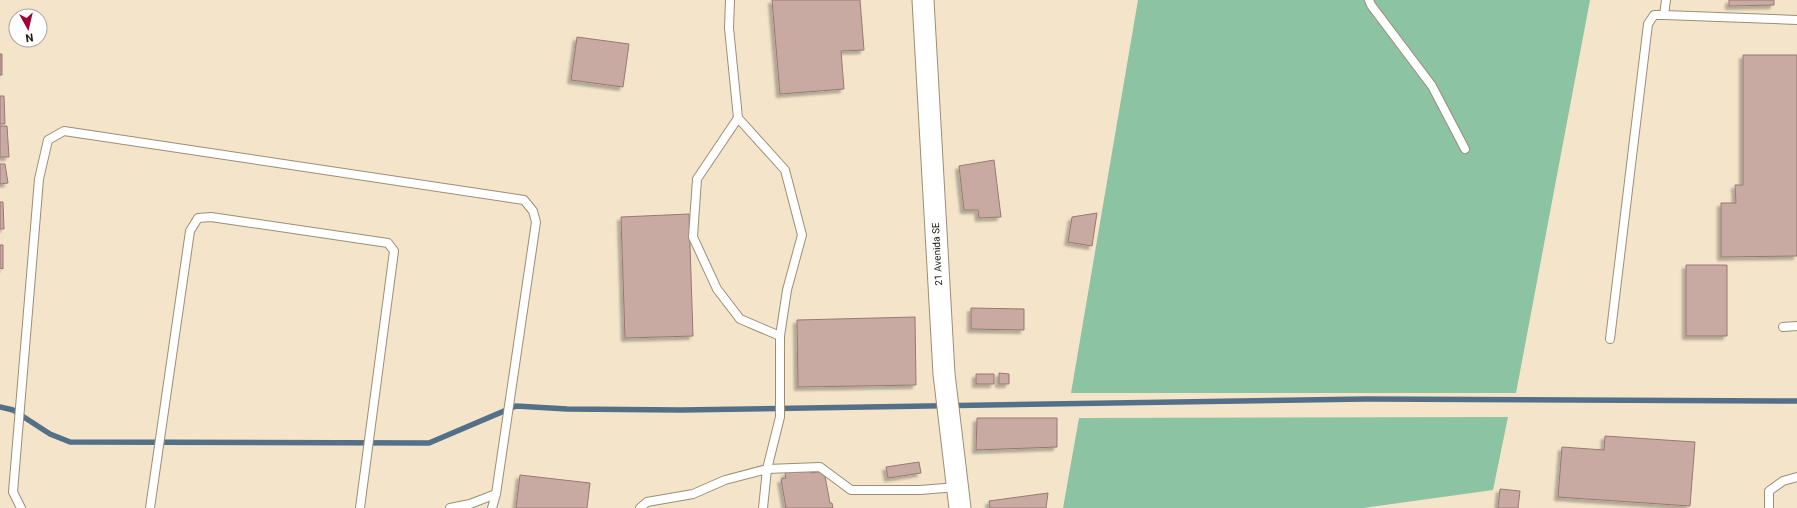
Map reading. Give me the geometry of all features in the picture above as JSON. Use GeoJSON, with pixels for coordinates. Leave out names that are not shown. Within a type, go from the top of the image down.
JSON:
{"type":"FeatureCollection","features":[{"type":"Feature","properties":{"kind":"street","name":"21 Avenida SE"},"geometry":{"type":"LineString","coordinates":[[923,0],[944,374],[960,508]]}},
{"type":"Feature","properties":{"kind":"lane"},"geometry":{"type":"LineString","coordinates":[[730,0],[729,28],[738,118],[785,170],[802,236],[787,290],[780,336],[780,418],[767,469],[764,508]]}},
{"type":"Feature","properties":{"kind":"lane"},"geometry":{"type":"LineString","coordinates":[[1369,0],[1371,5],[1432,86],[1466,149]]}},
{"type":"Feature","properties":{"kind":"lane"},"geometry":{"type":"LineString","coordinates":[[1664,15],[1666,0]]}},
{"type":"Feature","properties":{"kind":"lane"},"geometry":{"type":"LineString","coordinates":[[1610,339],[1648,24],[1654,15],[1797,20]]}},
{"type":"Feature","properties":{"kind":"lane"},"geometry":{"type":"LineString","coordinates":[[738,118],[697,179],[692,237],[717,289],[740,319],[780,336]]}},
{"type":"Feature","properties":{"kind":"lane"},"geometry":{"type":"LineString","coordinates":[[21,508],[13,492],[39,179],[48,140],[64,131],[524,200],[533,211],[536,222],[496,494],[492,508]]}},
{"type":"Feature","properties":{"kind":"lane"},"geometry":{"type":"LineString","coordinates":[[150,508],[190,231],[198,218],[210,217],[388,243],[394,251],[360,508]]}},
{"type":"Feature","properties":{"kind":"lane"},"geometry":{"type":"LineString","coordinates":[[1783,327],[1797,326]]}},
{"type":"Feature","properties":{"kind":"lane"},"geometry":{"type":"LineString","coordinates":[[640,508],[647,502],[692,494],[726,480],[767,469],[820,467],[851,490],[920,490],[957,487]]}},
{"type":"Feature","properties":{"kind":"lane"},"geometry":{"type":"LineString","coordinates":[[1769,508],[1769,492],[1775,485],[1797,477]]}},
{"type":"Feature","properties":{"kind":"lane"},"geometry":{"type":"LineString","coordinates":[[450,508],[470,504],[496,494]]}},
{"type":"Feature","properties":{"kind":"green space"},"geometry":{"type":"Polygon","coordinates":[[[1138,0],[1590,0],[1516,393],[1071,393],[1138,0]]]}},
{"type":"Feature","properties":{"kind":"green space"},"geometry":{"type":"Polygon","coordinates":[[[1508,417],[1493,490],[1363,508],[1063,508],[1079,418],[1508,417]]]}},
{"type":"Feature","properties":{"kind":"building"},"geometry":{"type":"Polygon","coordinates":[[[772,0],[860,0],[864,50],[841,51],[844,89],[780,94],[772,0]]]}},
{"type":"Feature","properties":{"kind":"building"},"geometry":{"type":"Polygon","coordinates":[[[1729,0],[1774,0],[1774,5],[1729,6],[1729,0]]]}},
{"type":"Feature","properties":{"kind":"building"},"geometry":{"type":"Polygon","coordinates":[[[577,37],[629,44],[623,87],[571,80],[577,37]]]}},
{"type":"Feature","properties":{"kind":"building"},"geometry":{"type":"Polygon","coordinates":[[[0,54],[2,54],[2,75],[0,75],[0,54]]]}},
{"type":"Feature","properties":{"kind":"building"},"geometry":{"type":"Polygon","coordinates":[[[1743,55],[1797,55],[1797,256],[1721,257],[1721,203],[1736,203],[1735,185],[1743,185],[1743,55]]]}},
{"type":"Feature","properties":{"kind":"building"},"geometry":{"type":"Polygon","coordinates":[[[0,96],[4,96],[5,124],[0,124],[0,96]]]}},
{"type":"Feature","properties":{"kind":"building"},"geometry":{"type":"Polygon","coordinates":[[[0,126],[7,126],[9,157],[0,157],[0,126]]]}},
{"type":"Feature","properties":{"kind":"building"},"geometry":{"type":"Polygon","coordinates":[[[994,160],[1001,217],[979,218],[978,210],[964,210],[959,166],[994,160]]]}},
{"type":"Feature","properties":{"kind":"building"},"geometry":{"type":"Polygon","coordinates":[[[0,164],[5,164],[8,183],[0,184],[0,164]]]}},
{"type":"Feature","properties":{"kind":"building"},"geometry":{"type":"Polygon","coordinates":[[[0,202],[3,202],[4,229],[0,229],[0,202]]]}},
{"type":"Feature","properties":{"kind":"building"},"geometry":{"type":"Polygon","coordinates":[[[1097,213],[1092,246],[1068,242],[1072,217],[1097,213]]]}},
{"type":"Feature","properties":{"kind":"building"},"geometry":{"type":"Polygon","coordinates":[[[689,214],[693,336],[625,338],[621,217],[689,214]]]}},
{"type":"Feature","properties":{"kind":"building"},"geometry":{"type":"Polygon","coordinates":[[[0,245],[3,245],[3,269],[0,268],[0,245]]]}},
{"type":"Feature","properties":{"kind":"building"},"geometry":{"type":"Polygon","coordinates":[[[1686,265],[1727,265],[1727,336],[1686,336],[1686,265]]]}},
{"type":"Feature","properties":{"kind":"building"},"geometry":{"type":"Polygon","coordinates":[[[971,308],[1024,309],[1024,330],[971,329],[971,308]]]}},
{"type":"Feature","properties":{"kind":"building"},"geometry":{"type":"Polygon","coordinates":[[[915,317],[916,385],[798,387],[797,320],[915,317]]]}},
{"type":"Feature","properties":{"kind":"building"},"geometry":{"type":"Polygon","coordinates":[[[999,373],[1009,374],[1009,384],[999,384],[999,373]]]}},
{"type":"Feature","properties":{"kind":"building"},"geometry":{"type":"Polygon","coordinates":[[[976,374],[994,374],[994,384],[976,384],[976,374]]]}},
{"type":"Feature","properties":{"kind":"building"},"geometry":{"type":"Polygon","coordinates":[[[977,418],[1057,418],[1057,447],[976,450],[977,418]]]}},
{"type":"Feature","properties":{"kind":"building"},"geometry":{"type":"Polygon","coordinates":[[[1605,436],[1695,442],[1690,506],[1558,497],[1562,447],[1604,450],[1605,436]]]}},
{"type":"Feature","properties":{"kind":"building"},"geometry":{"type":"Polygon","coordinates":[[[919,462],[921,473],[888,478],[886,467],[919,462]]]}},
{"type":"Feature","properties":{"kind":"building"},"geometry":{"type":"Polygon","coordinates":[[[810,468],[811,473],[824,471],[830,503],[832,503],[833,508],[786,508],[781,479],[786,478],[785,473],[810,468]]]}},
{"type":"Feature","properties":{"kind":"building"},"geometry":{"type":"Polygon","coordinates":[[[520,475],[590,483],[587,508],[516,508],[520,475]]]}},
{"type":"Feature","properties":{"kind":"building"},"geometry":{"type":"Polygon","coordinates":[[[1500,489],[1520,491],[1518,508],[1498,508],[1500,489]]]}},
{"type":"Feature","properties":{"kind":"building"},"geometry":{"type":"Polygon","coordinates":[[[1048,493],[1046,508],[990,508],[989,501],[1048,493]]]}},
{"type":"Feature","properties":{"kind":"waterway"},"geometry":{"type":"LineString","coordinates":[[0,407],[13,410],[50,434],[70,442],[429,443],[516,406],[567,409],[681,410],[1366,399],[1797,401]]}}]}
